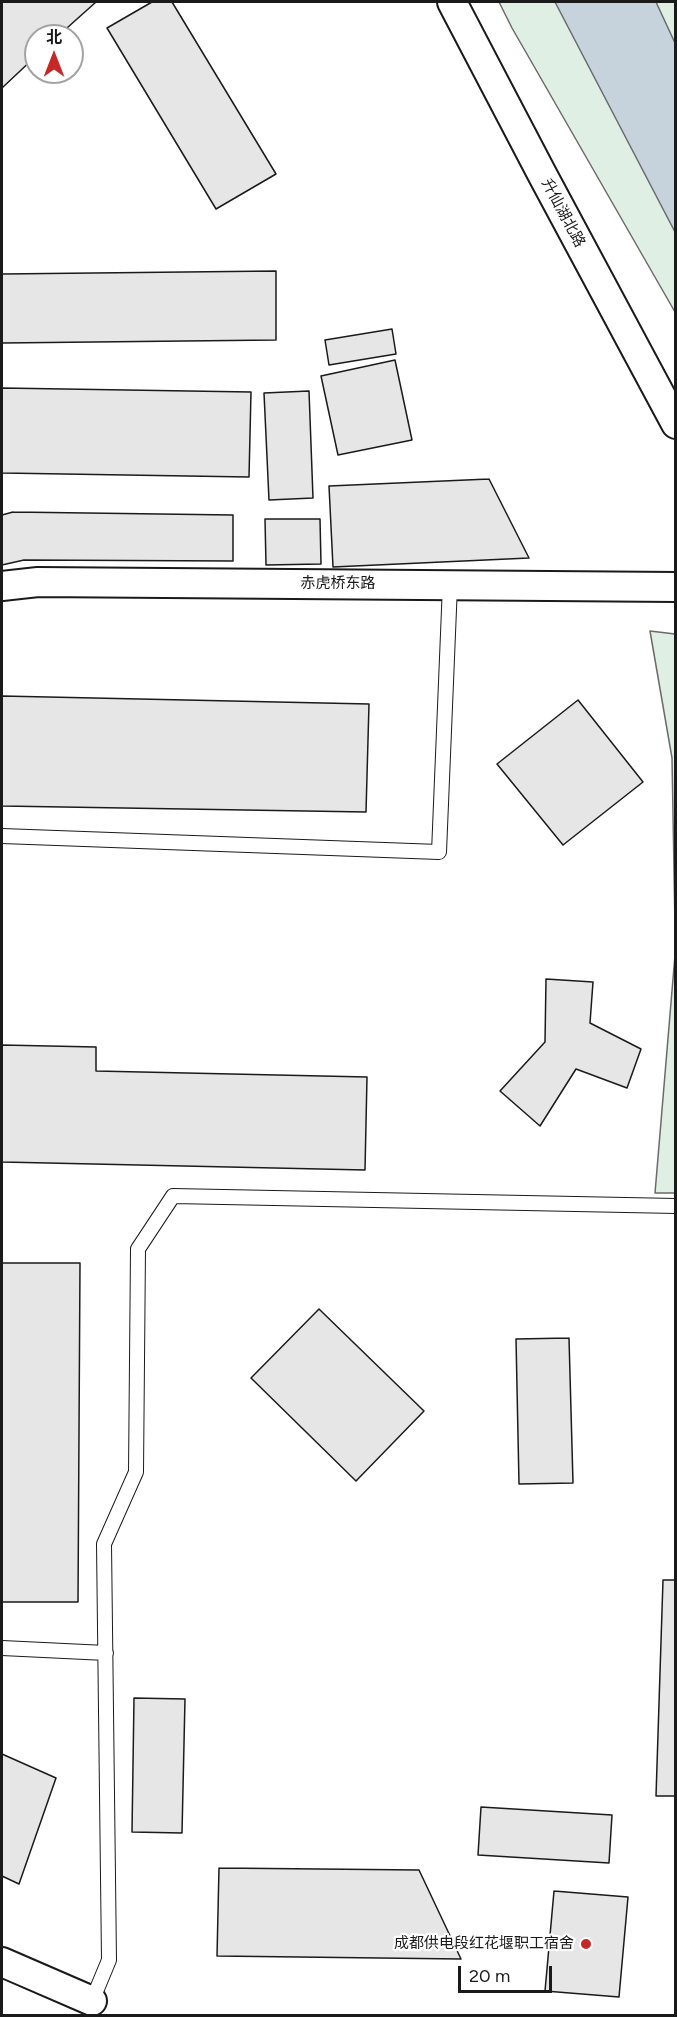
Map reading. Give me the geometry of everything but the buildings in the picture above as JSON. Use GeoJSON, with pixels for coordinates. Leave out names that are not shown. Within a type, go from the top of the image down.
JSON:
{"type":"FeatureCollection","features":[{"type":"Feature","properties":{"kind":"street","name":"升仙湖北路"},"geometry":{"type":"LineString","coordinates":[[452,2],[675,424]]}},
{"type":"Feature","properties":{"kind":"street","name":"赤虎桥东路"},"geometry":{"type":"LineString","coordinates":[[2,586],[38,582],[675,587]]}},
{"type":"Feature","properties":{"kind":"street"},"geometry":{"type":"LineString","coordinates":[[2,1962],[92,2001]]}},
{"type":"Feature","properties":{"kind":"lane"},"geometry":{"type":"LineString","coordinates":[[2,836],[439,852],[450,585]]}},
{"type":"Feature","properties":{"kind":"lane"},"geometry":{"type":"LineString","coordinates":[[92,2001],[110,1960],[105,1544],[136,1472],[138,1249],[173,1196],[675,1206]]}},
{"type":"Feature","properties":{"kind":"lane"},"geometry":{"type":"LineString","coordinates":[[2,1648],[106,1653]]}},
{"type":"Feature","properties":{"kind":"green space"},"geometry":{"type":"Polygon","coordinates":[[[499,2],[675,2],[675,312],[512,28],[499,2]]]}},
{"type":"Feature","properties":{"kind":"green space"},"geometry":{"type":"Polygon","coordinates":[[[650,631],[675,634],[675,927],[672,758],[650,631]]]}},
{"type":"Feature","properties":{"kind":"green space"},"geometry":{"type":"Polygon","coordinates":[[[675,955],[675,1193],[655,1193],[675,955]]]}},
{"type":"Feature","properties":{"kind":"shaded area"},"geometry":{"type":"Polygon","coordinates":[[[555,2],[656,2],[675,43],[675,232],[555,2]]]}},
{"type":"Feature","properties":{"kind":"place","name":"成都供电段红花堰职工宿舍"},"geometry":{"type":"Point","coordinates":[586,1944]}}]}
